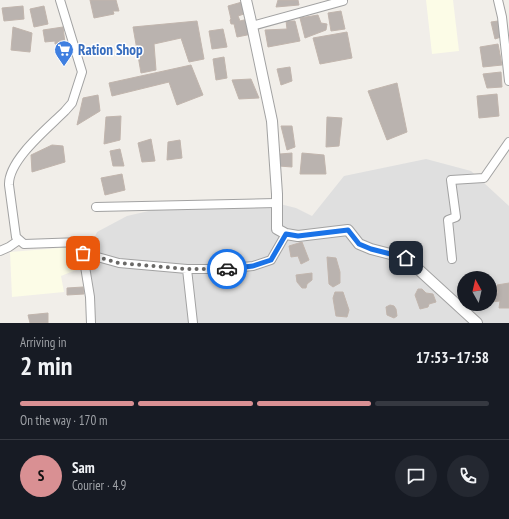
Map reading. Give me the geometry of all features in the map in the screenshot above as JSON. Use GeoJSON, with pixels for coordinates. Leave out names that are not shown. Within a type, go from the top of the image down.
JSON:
{"type":"FeatureCollection","features":[{"type":"Feature","properties":{"kind":"street"},"geometry":{"type":"LineString","coordinates":[[60,0],[82,72],[72,103],[20,157],[12,170],[9,179],[16,237],[19,240],[24,244],[81,242],[90,297],[91,323]]}},
{"type":"Feature","properties":{"kind":"street"},"geometry":{"type":"LineString","coordinates":[[246,0],[272,121],[277,229],[286,234],[298,236],[348,230],[359,244],[371,249],[406,258],[477,323]]}},
{"type":"Feature","properties":{"kind":"street"},"geometry":{"type":"LineString","coordinates":[[498,0],[502,17],[509,88]]}},
{"type":"Feature","properties":{"kind":"street"},"geometry":{"type":"LineString","coordinates":[[252,26],[343,1]]}},
{"type":"Feature","properties":{"kind":"street"},"geometry":{"type":"LineString","coordinates":[[452,259],[448,220],[456,216],[451,180],[484,178],[509,142]]}},
{"type":"Feature","properties":{"kind":"street"},"geometry":{"type":"LineString","coordinates":[[96,207],[276,204]]}},
{"type":"Feature","properties":{"kind":"street"},"geometry":{"type":"LineString","coordinates":[[83,253],[119,263],[186,269],[223,269],[253,266],[271,260],[286,234]]}},
{"type":"Feature","properties":{"kind":"street"},"geometry":{"type":"LineString","coordinates":[[0,251],[19,240]]}},
{"type":"Feature","properties":{"kind":"street"},"geometry":{"type":"LineString","coordinates":[[186,269],[193,323]]}},
{"type":"Feature","properties":{"kind":"shaded area"},"geometry":{"type":"Polygon","coordinates":[[[426,0],[453,0],[459,51],[432,54],[426,0]]]}},
{"type":"Feature","properties":{"kind":"shaded area"},"geometry":{"type":"Polygon","coordinates":[[[426,159],[471,171],[509,206],[509,323],[95,323],[88,251],[97,232],[127,216],[166,207],[276,203],[296,208],[312,216],[344,176],[426,159]]]}},
{"type":"Feature","properties":{"kind":"shaded area"},"geometry":{"type":"Polygon","coordinates":[[[72,247],[76,270],[61,276],[64,292],[12,297],[10,252],[72,247]]]}},
{"type":"Feature","properties":{"kind":"building"},"geometry":{"type":"Polygon","coordinates":[[[90,0],[116,0],[119,11],[113,11],[114,14],[94,18],[90,0]]]}},
{"type":"Feature","properties":{"kind":"building"},"geometry":{"type":"Polygon","coordinates":[[[278,0],[298,0],[299,5],[276,7],[278,0]]]}},
{"type":"Feature","properties":{"kind":"building"},"geometry":{"type":"Polygon","coordinates":[[[242,2],[244,14],[238,16],[240,21],[248,19],[252,34],[237,37],[234,24],[231,24],[228,6],[242,2]]]}},
{"type":"Feature","properties":{"kind":"building"},"geometry":{"type":"Polygon","coordinates":[[[23,6],[24,19],[4,21],[2,8],[23,6]]]}},
{"type":"Feature","properties":{"kind":"building"},"geometry":{"type":"Polygon","coordinates":[[[44,6],[48,24],[34,27],[30,9],[44,6]]]}},
{"type":"Feature","properties":{"kind":"building"},"geometry":{"type":"Polygon","coordinates":[[[341,11],[345,29],[331,31],[328,13],[341,11]]]}},
{"type":"Feature","properties":{"kind":"building"},"geometry":{"type":"Polygon","coordinates":[[[318,15],[321,23],[327,24],[326,30],[305,38],[300,18],[318,15]]]}},
{"type":"Feature","properties":{"kind":"building"},"geometry":{"type":"Polygon","coordinates":[[[197,21],[204,59],[189,62],[181,38],[154,44],[156,70],[141,73],[133,27],[197,21]]]}},
{"type":"Feature","properties":{"kind":"building"},"geometry":{"type":"Polygon","coordinates":[[[286,21],[295,21],[300,41],[268,47],[265,30],[287,29],[286,21]]]}},
{"type":"Feature","properties":{"kind":"building"},"geometry":{"type":"Polygon","coordinates":[[[498,21],[501,37],[495,39],[491,22],[498,21]]]}},
{"type":"Feature","properties":{"kind":"building"},"geometry":{"type":"Polygon","coordinates":[[[13,27],[32,33],[30,52],[11,50],[13,27]]]}},
{"type":"Feature","properties":{"kind":"building"},"geometry":{"type":"Polygon","coordinates":[[[63,27],[65,43],[55,44],[55,41],[45,42],[43,30],[63,27]]]}},
{"type":"Feature","properties":{"kind":"building"},"geometry":{"type":"Polygon","coordinates":[[[223,29],[227,47],[212,49],[209,31],[223,29]]]}},
{"type":"Feature","properties":{"kind":"building"},"geometry":{"type":"Polygon","coordinates":[[[347,32],[352,58],[320,64],[313,38],[347,32]]]}},
{"type":"Feature","properties":{"kind":"building"},"geometry":{"type":"Polygon","coordinates":[[[498,44],[502,65],[483,67],[480,47],[498,44]]]}},
{"type":"Feature","properties":{"kind":"building"},"geometry":{"type":"Polygon","coordinates":[[[224,57],[227,78],[216,80],[213,59],[224,57]]]}},
{"type":"Feature","properties":{"kind":"building"},"geometry":{"type":"Polygon","coordinates":[[[191,65],[203,95],[177,105],[169,82],[112,96],[109,83],[191,65]]]}},
{"type":"Feature","properties":{"kind":"building"},"geometry":{"type":"Polygon","coordinates":[[[290,67],[292,81],[281,85],[277,69],[290,67]]]}},
{"type":"Feature","properties":{"kind":"building"},"geometry":{"type":"Polygon","coordinates":[[[501,72],[502,87],[487,88],[483,74],[501,72]]]}},
{"type":"Feature","properties":{"kind":"building"},"geometry":{"type":"Polygon","coordinates":[[[251,79],[259,98],[239,99],[232,80],[251,79]]]}},
{"type":"Feature","properties":{"kind":"building"},"geometry":{"type":"Polygon","coordinates":[[[397,83],[407,132],[387,140],[368,91],[397,83]]]}},
{"type":"Feature","properties":{"kind":"building"},"geometry":{"type":"Polygon","coordinates":[[[497,94],[499,116],[479,118],[477,96],[497,94]]]}},
{"type":"Feature","properties":{"kind":"building"},"geometry":{"type":"Polygon","coordinates":[[[98,95],[100,111],[77,125],[83,98],[98,95]]]}},
{"type":"Feature","properties":{"kind":"building"},"geometry":{"type":"Polygon","coordinates":[[[121,116],[120,140],[104,144],[106,117],[121,116]]]}},
{"type":"Feature","properties":{"kind":"building"},"geometry":{"type":"Polygon","coordinates":[[[327,117],[342,118],[339,146],[326,147],[327,117]]]}},
{"type":"Feature","properties":{"kind":"building"},"geometry":{"type":"Polygon","coordinates":[[[281,126],[292,126],[295,147],[287,150],[281,126]]]}},
{"type":"Feature","properties":{"kind":"building"},"geometry":{"type":"Polygon","coordinates":[[[151,139],[155,161],[142,162],[138,143],[151,139]]]}},
{"type":"Feature","properties":{"kind":"building"},"geometry":{"type":"Polygon","coordinates":[[[180,140],[182,158],[167,160],[168,142],[180,140]]]}},
{"type":"Feature","properties":{"kind":"building"},"geometry":{"type":"Polygon","coordinates":[[[52,145],[63,146],[65,162],[32,172],[31,155],[52,145]]]}},
{"type":"Feature","properties":{"kind":"building"},"geometry":{"type":"Polygon","coordinates":[[[120,149],[124,166],[113,166],[110,151],[120,149]]]}},
{"type":"Feature","properties":{"kind":"building"},"geometry":{"type":"Polygon","coordinates":[[[292,153],[292,167],[279,166],[280,154],[292,153]]]}},
{"type":"Feature","properties":{"kind":"building"},"geometry":{"type":"Polygon","coordinates":[[[302,153],[324,155],[326,174],[300,174],[302,153]]]}},
{"type":"Feature","properties":{"kind":"building"},"geometry":{"type":"Polygon","coordinates":[[[122,174],[125,190],[105,195],[101,178],[122,174]]]}},
{"type":"Feature","properties":{"kind":"building"},"geometry":{"type":"Polygon","coordinates":[[[302,242],[309,260],[301,264],[298,256],[291,257],[289,246],[302,242]]]}},
{"type":"Feature","properties":{"kind":"building"},"geometry":{"type":"Polygon","coordinates":[[[327,257],[336,258],[340,272],[340,283],[333,287],[329,284],[327,257]]]}},
{"type":"Feature","properties":{"kind":"building"},"geometry":{"type":"Polygon","coordinates":[[[312,273],[312,280],[307,284],[306,288],[302,288],[297,282],[296,275],[312,273]]]}},
{"type":"Feature","properties":{"kind":"building"},"geometry":{"type":"Polygon","coordinates":[[[509,283],[509,308],[499,308],[500,301],[497,301],[497,285],[509,283]]]}},
{"type":"Feature","properties":{"kind":"building"},"geometry":{"type":"Polygon","coordinates":[[[83,287],[84,294],[67,295],[67,288],[83,287]]]}},
{"type":"Feature","properties":{"kind":"building"},"geometry":{"type":"Polygon","coordinates":[[[418,289],[422,289],[426,293],[433,294],[436,302],[429,304],[428,307],[420,309],[415,295],[418,289]]]}},
{"type":"Feature","properties":{"kind":"building"},"geometry":{"type":"Polygon","coordinates":[[[335,292],[343,292],[349,310],[347,317],[336,316],[333,298],[335,292]]]}},
{"type":"Feature","properties":{"kind":"building"},"geometry":{"type":"Polygon","coordinates":[[[390,305],[394,306],[396,309],[397,316],[394,318],[387,315],[386,307],[390,305]]]}},
{"type":"Feature","properties":{"kind":"building"},"geometry":{"type":"Polygon","coordinates":[[[48,313],[48,323],[30,323],[28,315],[48,313]]]}},
{"type":"Feature","properties":{"kind":"way so far"},"geometry":{"type":"LineString","coordinates":[[83,253],[119,263],[186,269],[227,269]]}},
{"type":"Feature","properties":{"kind":"place","name":"Ration Shop"},"geometry":{"type":"Point","coordinates":[64,67]}},
{"type":"Feature","properties":{"kind":"route"},"geometry":{"type":"LineString","coordinates":[[227,269],[253,266],[271,260],[286,234],[298,236],[348,230],[359,244],[371,249],[406,258]]}}]}
